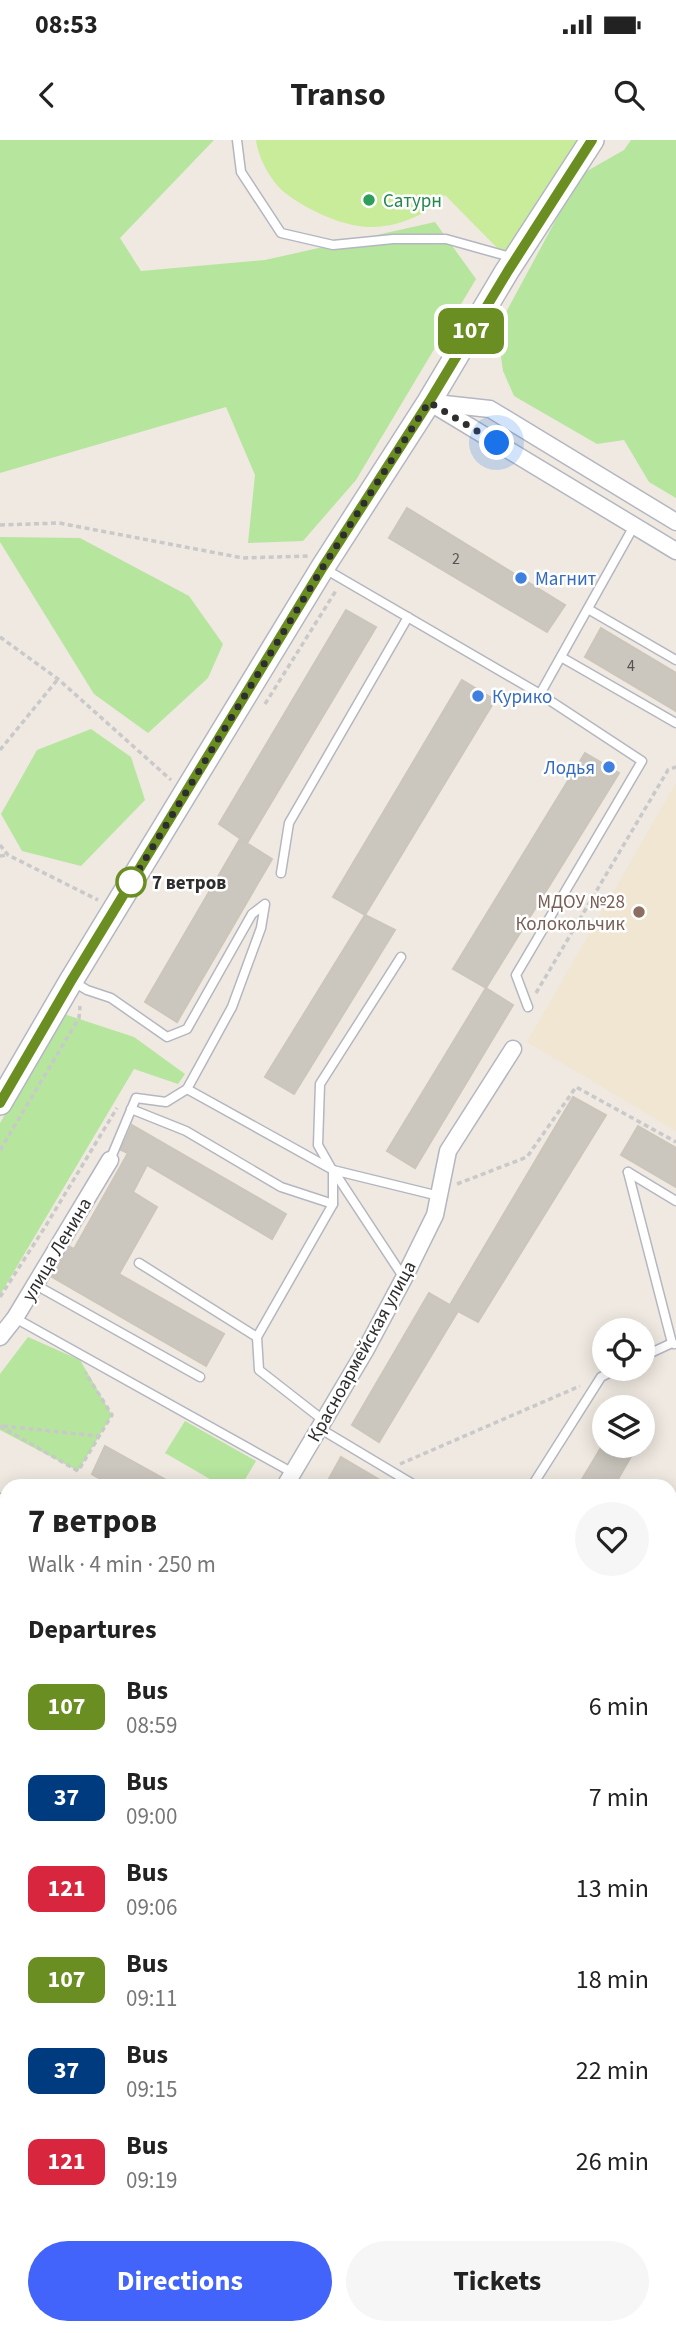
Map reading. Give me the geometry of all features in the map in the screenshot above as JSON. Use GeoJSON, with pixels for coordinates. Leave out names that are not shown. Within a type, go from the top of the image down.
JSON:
{"type":"FeatureCollection","features":[{"type":"Feature","properties":{"kind":"street"},"geometry":{"type":"LineString","coordinates":[[0,1103],[71,981],[327,561],[592,140]]}},
{"type":"Feature","properties":{"kind":"street"},"geometry":{"type":"LineString","coordinates":[[429,402],[490,409],[676,522]]}},
{"type":"Feature","properties":{"kind":"street"},"geometry":{"type":"LineString","coordinates":[[429,402],[676,551]]}},
{"type":"Feature","properties":{"kind":"street","name":"Красноармейская улица"},"geometry":{"type":"LineString","coordinates":[[289,1479],[365,1351],[435,1215],[448,1151],[513,1049]]}},
{"type":"Feature","properties":{"kind":"street","name":"улица Ленина"},"geometry":{"type":"LineString","coordinates":[[0,1337],[15,1318],[110,1160]]}},
{"type":"Feature","properties":{"kind":"lane"},"geometry":{"type":"LineString","coordinates":[[237,140],[241,172],[281,233],[332,246],[393,239],[446,239],[507,256],[508,271]]}},
{"type":"Feature","properties":{"kind":"lane"},"geometry":{"type":"LineString","coordinates":[[540,695],[634,526]]}},
{"type":"Feature","properties":{"kind":"lane"},"geometry":{"type":"LineString","coordinates":[[327,561],[408,617],[540,695],[642,761],[516,975],[528,1007]]}},
{"type":"Feature","properties":{"kind":"lane"},"geometry":{"type":"LineString","coordinates":[[588,609],[676,660]]}},
{"type":"Feature","properties":{"kind":"lane"},"geometry":{"type":"LineString","coordinates":[[281,873],[289,823],[408,617]]}},
{"type":"Feature","properties":{"kind":"lane"},"geometry":{"type":"LineString","coordinates":[[561,657],[676,723]]}},
{"type":"Feature","properties":{"kind":"lane"},"geometry":{"type":"LineString","coordinates":[[71,981],[111,998],[167,1037],[187,1030],[251,914],[265,904],[261,928],[232,1007],[187,1089],[166,1102],[136,1098],[110,1160]]}},
{"type":"Feature","properties":{"kind":"lane"},"geometry":{"type":"LineString","coordinates":[[401,957],[320,1084],[318,1145],[404,1278]]}},
{"type":"Feature","properties":{"kind":"lane"},"geometry":{"type":"LineString","coordinates":[[187,1089],[333,1170],[439,1196]]}},
{"type":"Feature","properties":{"kind":"lane"},"geometry":{"type":"LineString","coordinates":[[131,1110],[186,1131],[281,1187],[333,1204]]}},
{"type":"Feature","properties":{"kind":"lane"},"geometry":{"type":"LineString","coordinates":[[333,1170],[333,1204],[257,1337],[259,1370],[321,1424],[405,1479]]}},
{"type":"Feature","properties":{"kind":"lane"},"geometry":{"type":"LineString","coordinates":[[655,1352],[674,1344],[628,1172],[676,1201]]}},
{"type":"Feature","properties":{"kind":"lane"},"geometry":{"type":"LineString","coordinates":[[139,1263],[257,1337]]}},
{"type":"Feature","properties":{"kind":"lane"},"geometry":{"type":"LineString","coordinates":[[34,1284],[200,1377]]}},
{"type":"Feature","properties":{"kind":"lane"},"geometry":{"type":"LineString","coordinates":[[15,1318],[69,1347],[289,1479]]}},
{"type":"Feature","properties":{"kind":"lane"},"geometry":{"type":"LineString","coordinates":[[536,1479],[598,1381]]}},
{"type":"Feature","properties":{"kind":"path"},"geometry":{"type":"LineString","coordinates":[[0,525],[59,523],[243,558],[327,561]]}},
{"type":"Feature","properties":{"kind":"path"},"geometry":{"type":"LineString","coordinates":[[0,637],[58,680],[185,793]]}},
{"type":"Feature","properties":{"kind":"path"},"geometry":{"type":"LineString","coordinates":[[0,750],[58,680]]}},
{"type":"Feature","properties":{"kind":"path"},"geometry":{"type":"LineString","coordinates":[[528,1007],[668,769],[676,767]]}},
{"type":"Feature","properties":{"kind":"path"},"geometry":{"type":"LineString","coordinates":[[0,845],[8,855],[115,909]]}},
{"type":"Feature","properties":{"kind":"path"},"geometry":{"type":"LineString","coordinates":[[0,856],[8,855]]}},
{"type":"Feature","properties":{"kind":"path"},"geometry":{"type":"LineString","coordinates":[[0,1150],[79,1018]]}},
{"type":"Feature","properties":{"kind":"path"},"geometry":{"type":"LineString","coordinates":[[435,1215],[458,1182],[527,1157],[576,1087],[676,1142]]}},
{"type":"Feature","properties":{"kind":"path"},"geometry":{"type":"LineString","coordinates":[[0,1297],[123,1097]]}},
{"type":"Feature","properties":{"kind":"path"},"geometry":{"type":"LineString","coordinates":[[0,1426],[78,1471],[112,1415],[69,1347]]}},
{"type":"Feature","properties":{"kind":"path"},"geometry":{"type":"LineString","coordinates":[[389,1469],[592,1381]]}},
{"type":"Feature","properties":{"kind":"path"},"geometry":{"type":"LineString","coordinates":[[0,1426],[98,1436]]}},
{"type":"Feature","properties":{"kind":"shaded area","name":"МДОУ №28 Колокольчик"},"geometry":{"type":"Polygon","coordinates":[[[676,783],[676,1131],[527,1042],[676,783]]]}},
{"type":"Feature","properties":{"kind":"green space"},"geometry":{"type":"Polygon","coordinates":[[[0,140],[214,140],[120,238],[141,271],[265,260],[435,222],[476,279],[356,480],[303,541],[248,543],[255,475],[226,407],[0,473],[0,140]]]}},
{"type":"Feature","properties":{"kind":"green space","name":"Сатурн"},"geometry":{"type":"Polygon","coordinates":[[[256,140],[588,140],[509,260],[445,195],[420,215],[378,227],[357,226],[312,210],[284,192],[274,181],[262,161],[256,140]]]}},
{"type":"Feature","properties":{"kind":"green space"},"geometry":{"type":"Polygon","coordinates":[[[631,140],[676,140],[676,498],[649,482],[624,440],[597,444],[514,396],[503,371],[497,329],[580,175],[624,150],[631,140]]]}},
{"type":"Feature","properties":{"kind":"green space"},"geometry":{"type":"Polygon","coordinates":[[[0,537],[80,538],[189,596],[223,644],[208,678],[148,733],[94,694],[0,542],[0,537]]]}},
{"type":"Feature","properties":{"kind":"green space"},"geometry":{"type":"Polygon","coordinates":[[[91,729],[131,757],[145,800],[81,866],[22,851],[1,814],[37,750],[91,729]]]}},
{"type":"Feature","properties":{"kind":"green space"},"geometry":{"type":"Polygon","coordinates":[[[64,1014],[134,1037],[185,1074],[178,1084],[134,1069],[0,1295],[0,1123],[64,1014]]]}},
{"type":"Feature","properties":{"kind":"green space"},"geometry":{"type":"Polygon","coordinates":[[[28,1337],[80,1360],[112,1415],[78,1471],[0,1430],[0,1374],[28,1337]]]}},
{"type":"Feature","properties":{"kind":"green space"},"geometry":{"type":"Polygon","coordinates":[[[185,1421],[256,1461],[245,1479],[210,1479],[165,1453],[185,1421]]]}},
{"type":"Feature","properties":{"kind":"building"},"geometry":{"type":"Polygon","coordinates":[[[407,508],[565,605],[547,632],[389,538],[407,508]]]}},
{"type":"Feature","properties":{"kind":"building"},"geometry":{"type":"Polygon","coordinates":[[[346,610],[376,627],[247,843],[219,824],[346,610]]]}},
{"type":"Feature","properties":{"kind":"building"},"geometry":{"type":"Polygon","coordinates":[[[601,628],[676,673],[676,711],[585,657],[601,628]]]}},
{"type":"Feature","properties":{"kind":"building"},"geometry":{"type":"Polygon","coordinates":[[[462,680],[495,700],[365,915],[333,897],[462,680]]]}},
{"type":"Feature","properties":{"kind":"building"},"geometry":{"type":"Polygon","coordinates":[[[585,753],[619,773],[486,988],[453,969],[585,753]]]}},
{"type":"Feature","properties":{"kind":"building"},"geometry":{"type":"Polygon","coordinates":[[[240,839],[272,859],[177,1022],[145,1002],[240,839]]]}},
{"type":"Feature","properties":{"kind":"building"},"geometry":{"type":"Polygon","coordinates":[[[365,915],[395,930],[294,1094],[265,1077],[365,915]]]}},
{"type":"Feature","properties":{"kind":"building"},"geometry":{"type":"Polygon","coordinates":[[[486,988],[513,1005],[415,1168],[387,1151],[486,988]]]}},
{"type":"Feature","properties":{"kind":"building"},"geometry":{"type":"Polygon","coordinates":[[[573,1097],[606,1115],[478,1322],[458,1311],[379,1442],[352,1425],[429,1293],[450,1305],[573,1097]]]}},
{"type":"Feature","properties":{"kind":"building"},"geometry":{"type":"Polygon","coordinates":[[[132,1125],[286,1214],[272,1239],[147,1165],[133,1192],[157,1207],[119,1274],[224,1334],[206,1366],[52,1277],[70,1247],[74,1249],[128,1153],[121,1150],[132,1125]]]}},
{"type":"Feature","properties":{"kind":"building"},"geometry":{"type":"Polygon","coordinates":[[[638,1126],[676,1148],[676,1187],[621,1155],[638,1126]]]}},
{"type":"Feature","properties":{"kind":"building"},"geometry":{"type":"Polygon","coordinates":[[[105,1446],[164,1479],[100,1479],[92,1474],[105,1446]]]}},
{"type":"Feature","properties":{"kind":"building"},"geometry":{"type":"Polygon","coordinates":[[[341,1457],[378,1479],[329,1479],[341,1457]]]}},
{"type":"Feature","properties":{"kind":"building"},"geometry":{"type":"Polygon","coordinates":[[[595,1458],[630,1458],[618,1479],[582,1479],[595,1458]]]}},
{"type":"Feature","properties":{"kind":"bus line","name":"107"},"geometry":{"type":"LineString","coordinates":[[0,1103],[71,981],[323,567],[592,140]]}},
{"type":"Feature","properties":{"kind":"place","name":"Сатурн"},"geometry":{"type":"Point","coordinates":[369,200]}},
{"type":"Feature","properties":{"kind":"place","name":"Магнит"},"geometry":{"type":"Point","coordinates":[521,578]}},
{"type":"Feature","properties":{"kind":"place","name":"Курико"},"geometry":{"type":"Point","coordinates":[478,696]}},
{"type":"Feature","properties":{"kind":"place","name":"Лодья"},"geometry":{"type":"Point","coordinates":[609,767]}},
{"type":"Feature","properties":{"kind":"place","name":"7 ветров"},"geometry":{"type":"Point","coordinates":[131,882]}},
{"type":"Feature","properties":{"kind":"place","name":"МДОУ №28 Колокольчик"},"geometry":{"type":"Point","coordinates":[639,912]}},
{"type":"Feature","properties":{"kind":"route"},"geometry":{"type":"LineString","coordinates":[[131,882],[129,886],[323,567],[429,402],[497,443]]}}]}
